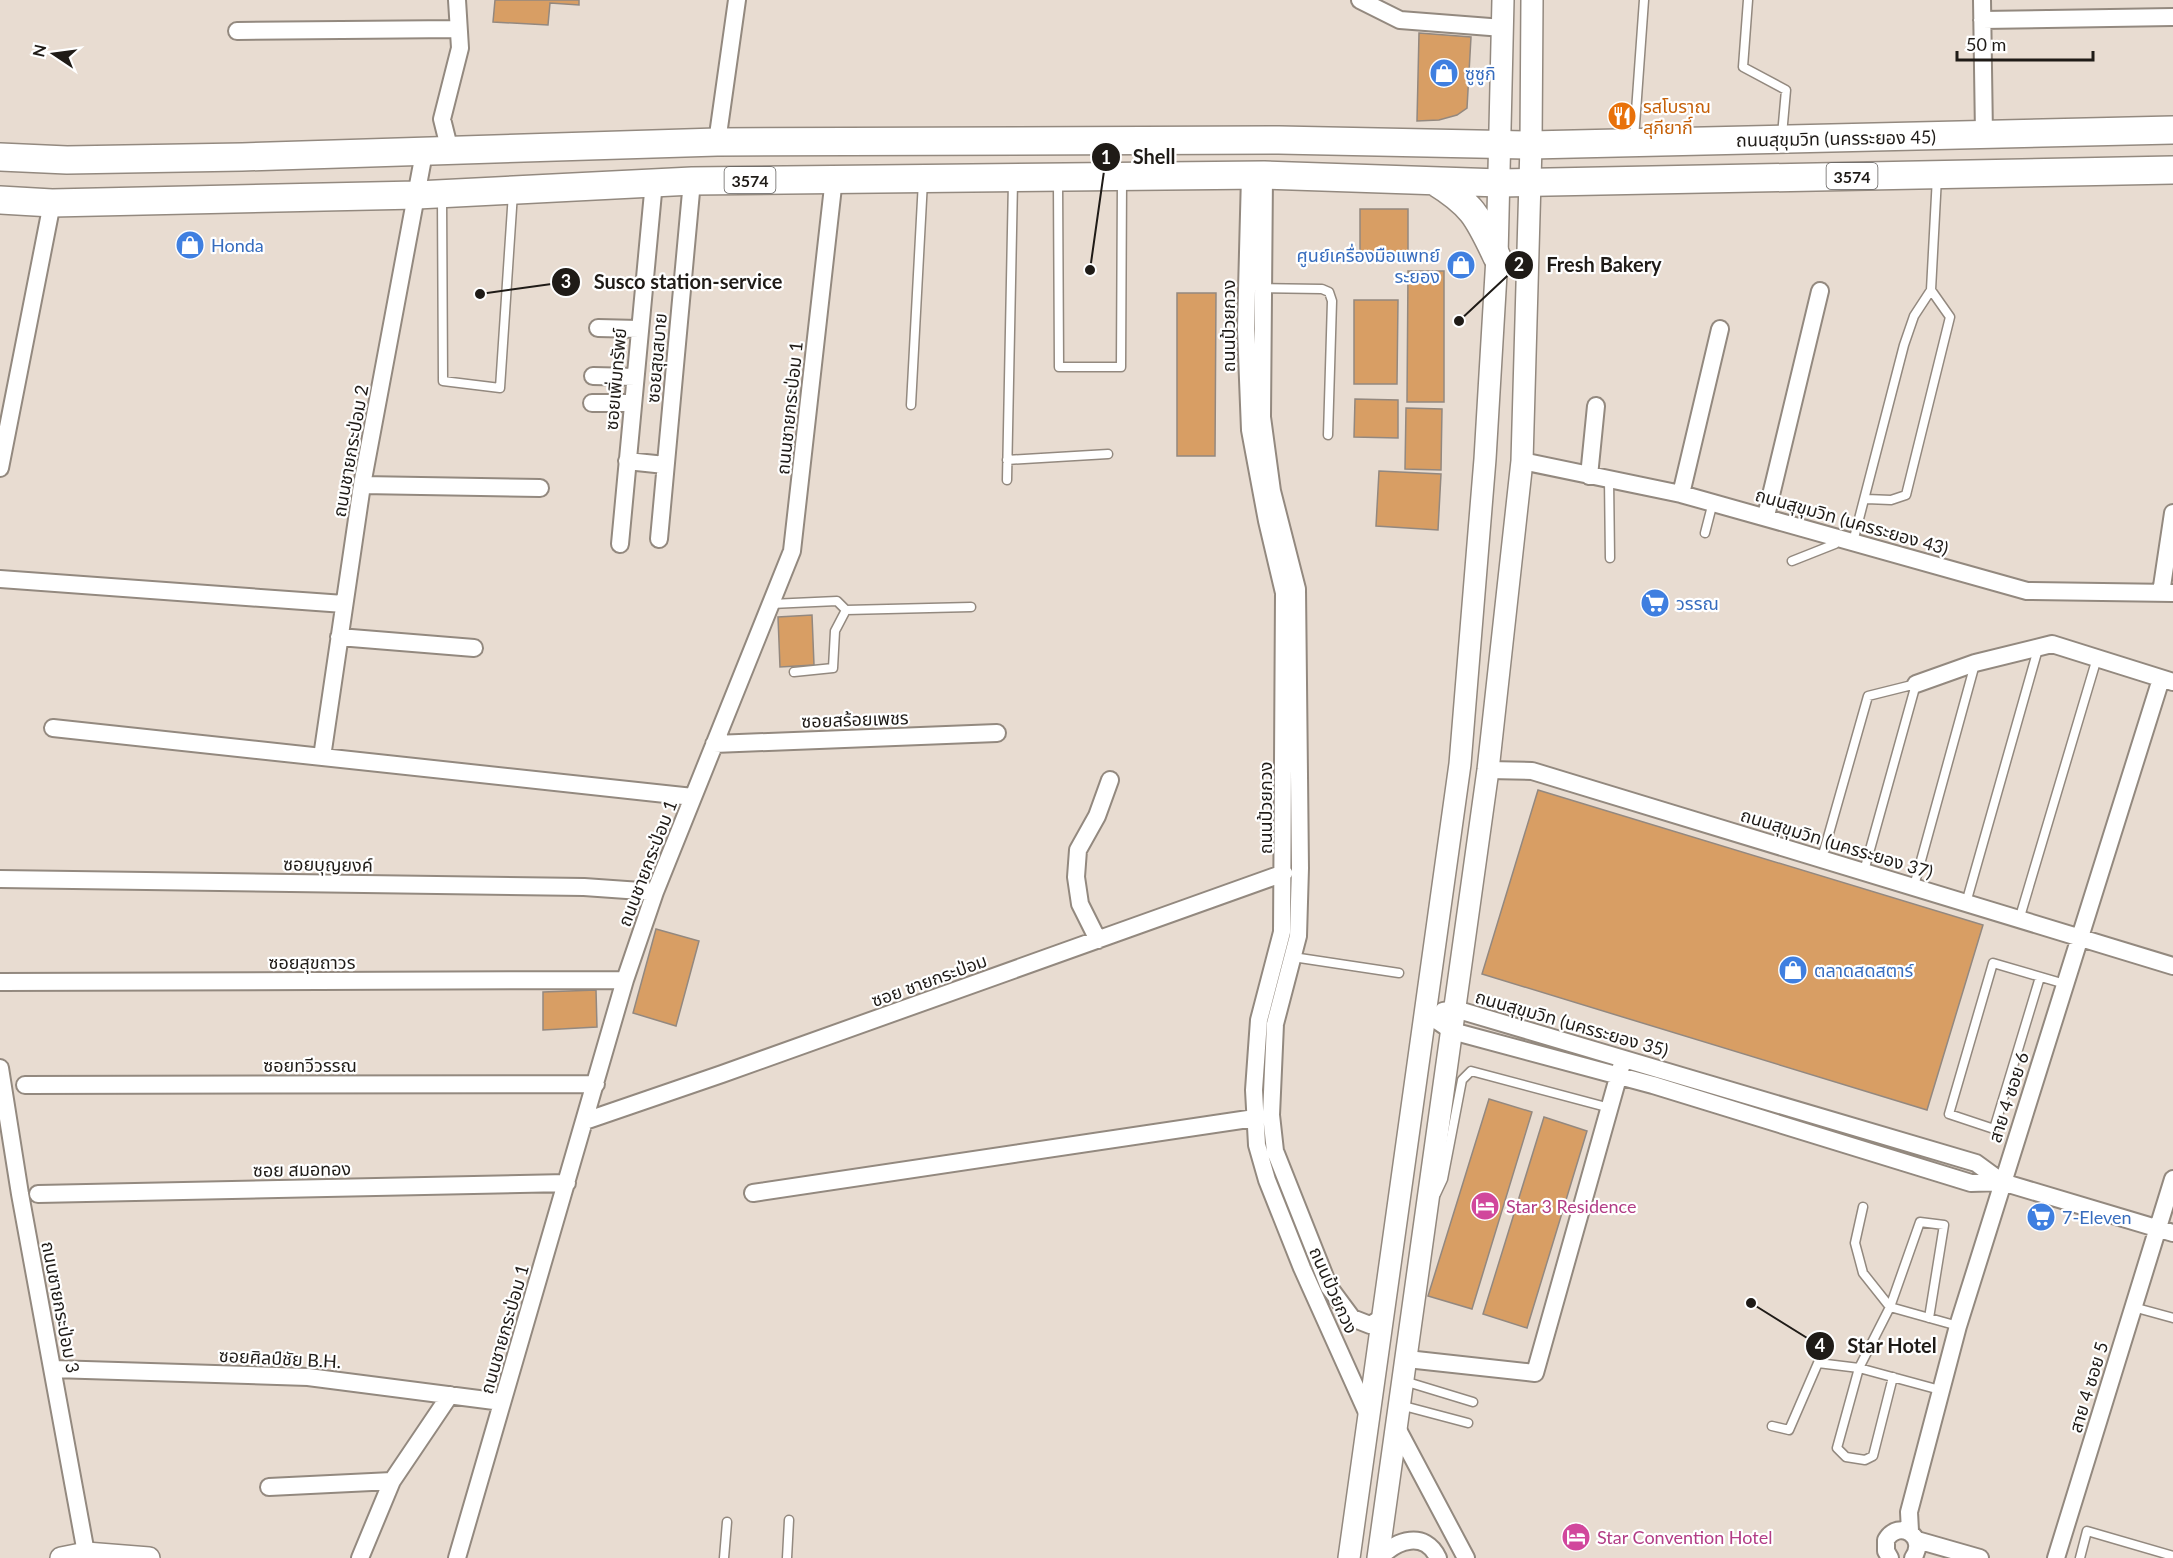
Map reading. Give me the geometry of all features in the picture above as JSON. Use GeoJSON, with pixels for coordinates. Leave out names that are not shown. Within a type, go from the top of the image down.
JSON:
{"type":"FeatureCollection","features":[{"type":"Feature","properties":{"kind":"main road","name":"ถนนสุขุมวิท (นครระยอง 45)"},"geometry":{"type":"LineString","coordinates":[[1498,145],[2173,130]]}},
{"type":"Feature","properties":{"kind":"main road","name":"3574"},"geometry":{"type":"LineString","coordinates":[[0,157],[67,160],[437,152],[717,142],[1278,140],[1498,145]]}},
{"type":"Feature","properties":{"kind":"main road","name":"ถนนสุขุมวิท (นครระยอง 45)"},"geometry":{"type":"LineString","coordinates":[[1500,183],[2173,170]]}},
{"type":"Feature","properties":{"kind":"main road","name":"3574"},"geometry":{"type":"LineString","coordinates":[[0,200],[52,203],[430,195],[692,180],[834,178],[1257,176],[1500,183]]}},
{"type":"Feature","properties":{"kind":"main road"},"geometry":{"type":"LineString","coordinates":[[1434,181],[1461,197],[1478,216],[1497,257]]}},
{"type":"Feature","properties":{"kind":"street"},"geometry":{"type":"LineString","coordinates":[[437,152],[442,119],[460,48],[457,0]]}},
{"type":"Feature","properties":{"kind":"street"},"geometry":{"type":"LineString","coordinates":[[717,142],[737,0]]}},
{"type":"Feature","properties":{"kind":"street"},"geometry":{"type":"LineString","coordinates":[[1360,0],[1400,20],[1503,28]]}},
{"type":"Feature","properties":{"kind":"street"},"geometry":{"type":"LineString","coordinates":[[1349,1558],[1427,1014],[1460,764],[1485,459],[1497,257],[1503,0]]}},
{"type":"Feature","properties":{"kind":"street"},"geometry":{"type":"LineString","coordinates":[[1379,1558],[1488,770],[1522,461],[1531,145],[1532,0]]}},
{"type":"Feature","properties":{"kind":"street"},"geometry":{"type":"LineString","coordinates":[[1982,0],[1984,135]]}},
{"type":"Feature","properties":{"kind":"street"},"geometry":{"type":"LineString","coordinates":[[1982,20],[2173,17]]}},
{"type":"Feature","properties":{"kind":"street"},"geometry":{"type":"LineString","coordinates":[[237,31],[458,29]]}},
{"type":"Feature","properties":{"kind":"street","name":"ถนนชายกระป่อม 2"},"geometry":{"type":"LineString","coordinates":[[322,758],[362,485],[430,195],[437,152]]}},
{"type":"Feature","properties":{"kind":"street","name":"ถนนป้วยกวง"},"geometry":{"type":"LineString","coordinates":[[1257,176],[1262,288],[1262,417],[1272,491],[1297,589],[1300,868],[1298,936],[1275,1024],[1271,1115],[1275,1150],[1320,1267],[1341,1304],[1352,1318],[1370,1325],[1384,1317]]}},
{"type":"Feature","properties":{"kind":"street","name":"ถนนป้วยกวง"},"geometry":{"type":"LineString","coordinates":[[1257,176],[1246,329],[1250,430],[1267,521],[1284,593],[1282,932],[1259,1020],[1254,1090],[1257,1145],[1267,1180],[1315,1297],[1369,1418]]}},
{"type":"Feature","properties":{"kind":"street","name":"ถนนชายกระป่อม 1"},"geometry":{"type":"LineString","coordinates":[[457,1558],[625,980],[655,892],[792,551],[834,178]]}},
{"type":"Feature","properties":{"kind":"street","name":"ซอยสุขสบาย"},"geometry":{"type":"LineString","coordinates":[[659,539],[692,180]]}},
{"type":"Feature","properties":{"kind":"street","name":"ซอยเพิ่มทรัพย์"},"geometry":{"type":"LineString","coordinates":[[620,544],[654,182]]}},
{"type":"Feature","properties":{"kind":"street"},"geometry":{"type":"LineString","coordinates":[[0,468],[52,203]]}},
{"type":"Feature","properties":{"kind":"street"},"geometry":{"type":"LineString","coordinates":[[1766,516],[1820,291]]}},
{"type":"Feature","properties":{"kind":"street"},"geometry":{"type":"LineString","coordinates":[[598,328],[639,329]]}},
{"type":"Feature","properties":{"kind":"street"},"geometry":{"type":"LineString","coordinates":[[1681,494],[1720,329]]}},
{"type":"Feature","properties":{"kind":"street"},"geometry":{"type":"LineString","coordinates":[[593,376],[635,377]]}},
{"type":"Feature","properties":{"kind":"street"},"geometry":{"type":"LineString","coordinates":[[592,403],[633,404]]}},
{"type":"Feature","properties":{"kind":"street"},"geometry":{"type":"LineString","coordinates":[[1589,476],[1596,406]]}},
{"type":"Feature","properties":{"kind":"street"},"geometry":{"type":"LineString","coordinates":[[627,461],[665,465]]}},
{"type":"Feature","properties":{"kind":"street","name":"ถนนสุขุมวิท (นครระยอง 43)"},"geometry":{"type":"LineString","coordinates":[[1522,461],[1713,502],[2027,591],[2167,593]]}},
{"type":"Feature","properties":{"kind":"street"},"geometry":{"type":"LineString","coordinates":[[362,485],[540,488]]}},
{"type":"Feature","properties":{"kind":"street"},"geometry":{"type":"LineString","coordinates":[[2167,593],[2173,513]]}},
{"type":"Feature","properties":{"kind":"street"},"geometry":{"type":"LineString","coordinates":[[0,579],[344,604]]}},
{"type":"Feature","properties":{"kind":"street"},"geometry":{"type":"LineString","coordinates":[[339,637],[474,648]]}},
{"type":"Feature","properties":{"kind":"street"},"geometry":{"type":"LineString","coordinates":[[1916,684],[1975,663],[2052,644],[2167,680]]}},
{"type":"Feature","properties":{"kind":"street","name":"สาย 4 ซอย 6"},"geometry":{"type":"LineString","coordinates":[[1913,1558],[1918,1546],[1909,1512],[1958,1326],[2079,938],[2167,680]]}},
{"type":"Feature","properties":{"kind":"street"},"geometry":{"type":"LineString","coordinates":[[53,728],[693,797]]}},
{"type":"Feature","properties":{"kind":"street","name":"ซอยสร้อยเพชร"},"geometry":{"type":"LineString","coordinates":[[714,744],[997,733]]}},
{"type":"Feature","properties":{"kind":"street","name":"ถนนสุขุมวิท (นครระยอง 37)"},"geometry":{"type":"LineString","coordinates":[[1488,770],[1532,771],[2173,966]]}},
{"type":"Feature","properties":{"kind":"street"},"geometry":{"type":"LineString","coordinates":[[1098,940],[1080,904],[1076,877],[1077,859],[1078,850],[1097,816],[1110,780]]}},
{"type":"Feature","properties":{"kind":"street","name":"ซอย ชายกระป่อม"},"geometry":{"type":"LineString","coordinates":[[585,1121],[1284,873]]}},
{"type":"Feature","properties":{"kind":"street","name":"ซอยบุญยงค์"},"geometry":{"type":"LineString","coordinates":[[0,879],[584,886],[655,892]]}},
{"type":"Feature","properties":{"kind":"street","name":"ซอยสุขถาวร"},"geometry":{"type":"LineString","coordinates":[[0,982],[625,980]]}},
{"type":"Feature","properties":{"kind":"street","name":"ถนนสุขุมวิท (นครระยอง 35)"},"geometry":{"type":"LineString","coordinates":[[1427,1014],[1455,1010],[1624,1059],[1976,1163],[2002,1182]]}},
{"type":"Feature","properties":{"kind":"street","name":"ถนนสุขุมวิท (นครระยอง 35)"},"geometry":{"type":"LineString","coordinates":[[1427,1014],[1452,1031],[1619,1076],[1971,1183],[2002,1182],[2165,1230]]}},
{"type":"Feature","properties":{"kind":"street"},"geometry":{"type":"LineString","coordinates":[[1407,1359],[1534,1373],[1624,1059]]}},
{"type":"Feature","properties":{"kind":"street","name":"ถนนชายกระป่อม 3"},"geometry":{"type":"LineString","coordinates":[[0,1068],[20,1194],[86,1553]]}},
{"type":"Feature","properties":{"kind":"street","name":"ซอยทวีวรรณ"},"geometry":{"type":"LineString","coordinates":[[25,1085],[596,1084]]}},
{"type":"Feature","properties":{"kind":"street"},"geometry":{"type":"LineString","coordinates":[[753,1193],[1255,1118]]}},
{"type":"Feature","properties":{"kind":"street","name":"สาย 4 ซอย 5"},"geometry":{"type":"LineString","coordinates":[[2056,1558],[2133,1307],[2165,1230],[2173,1179]]}},
{"type":"Feature","properties":{"kind":"street","name":"ซอย สมอทอง"},"geometry":{"type":"LineString","coordinates":[[38,1194],[567,1183]]}},
{"type":"Feature","properties":{"kind":"street"},"geometry":{"type":"LineString","coordinates":[[1315,1297],[1333,1307],[1341,1304]]}},
{"type":"Feature","properties":{"kind":"street","name":"ซอยศิลป์ชัย B.H."},"geometry":{"type":"LineString","coordinates":[[54,1369],[308,1377],[502,1402]]}},
{"type":"Feature","properties":{"kind":"street"},"geometry":{"type":"LineString","coordinates":[[360,1558],[392,1481],[450,1395]]}},
{"type":"Feature","properties":{"kind":"street"},"geometry":{"type":"LineString","coordinates":[[1397,1428],[1466,1558]]}},
{"type":"Feature","properties":{"kind":"street"},"geometry":{"type":"LineString","coordinates":[[269,1487],[392,1481]]}},
{"type":"Feature","properties":{"kind":"street"},"geometry":{"type":"LineString","coordinates":[[1888,1557],[1885,1544],[1888,1536],[1898,1530],[1980,1558]]}},
{"type":"Feature","properties":{"kind":"street"},"geometry":{"type":"LineString","coordinates":[[1379,1558],[1394,1544],[1412,1541],[1428,1545],[1438,1558]]}},
{"type":"Feature","properties":{"kind":"street"},"geometry":{"type":"LineString","coordinates":[[61,1558],[86,1553],[149,1558]]}},
{"type":"Feature","properties":{"kind":"lane"},"geometry":{"type":"LineString","coordinates":[[1634,142],[1644,0]]}},
{"type":"Feature","properties":{"kind":"lane"},"geometry":{"type":"LineString","coordinates":[[1748,0],[1743,67],[1786,90],[1782,138]]}},
{"type":"Feature","properties":{"kind":"lane"},"geometry":{"type":"LineString","coordinates":[[1792,561],[1846,539],[1866,499],[1904,345],[1914,316],[1931,290],[1937,174]]}},
{"type":"Feature","properties":{"kind":"lane"},"geometry":{"type":"LineString","coordinates":[[1007,480],[1013,177]]}},
{"type":"Feature","properties":{"kind":"lane"},"geometry":{"type":"LineString","coordinates":[[1058,177],[1059,367],[1121,367],[1122,177]]}},
{"type":"Feature","properties":{"kind":"lane"},"geometry":{"type":"LineString","coordinates":[[911,405],[923,178]]}},
{"type":"Feature","properties":{"kind":"lane"},"geometry":{"type":"LineString","coordinates":[[430,195],[443,381],[500,388],[513,190]]}},
{"type":"Feature","properties":{"kind":"lane"},"geometry":{"type":"LineString","coordinates":[[1262,288],[1329,291],[1332,301],[1328,435]]}},
{"type":"Feature","properties":{"kind":"lane"},"geometry":{"type":"LineString","coordinates":[[1866,499],[1892,500],[1906,495],[1950,317],[1931,290]]}},
{"type":"Feature","properties":{"kind":"lane"},"geometry":{"type":"LineString","coordinates":[[1007,460],[1108,454]]}},
{"type":"Feature","properties":{"kind":"lane"},"geometry":{"type":"LineString","coordinates":[[1609,479],[1610,558]]}},
{"type":"Feature","properties":{"kind":"lane"},"geometry":{"type":"LineString","coordinates":[[1705,532],[1713,502]]}},
{"type":"Feature","properties":{"kind":"lane"},"geometry":{"type":"LineString","coordinates":[[771,604],[837,601],[846,610],[971,607]]}},
{"type":"Feature","properties":{"kind":"lane"},"geometry":{"type":"LineString","coordinates":[[794,672],[833,668],[835,631],[846,610]]}},
{"type":"Feature","properties":{"kind":"lane"},"geometry":{"type":"LineString","coordinates":[[1966,903],[2038,649]]}},
{"type":"Feature","properties":{"kind":"lane"},"geometry":{"type":"LineString","coordinates":[[2019,920],[2097,658]]}},
{"type":"Feature","properties":{"kind":"lane"},"geometry":{"type":"LineString","coordinates":[[1914,886],[1975,663]]}},
{"type":"Feature","properties":{"kind":"lane"},"geometry":{"type":"LineString","coordinates":[[1822,858],[1868,696],[1916,684],[1864,871]]}},
{"type":"Feature","properties":{"kind":"lane"},"geometry":{"type":"LineString","coordinates":[[1293,957],[1399,973]]}},
{"type":"Feature","properties":{"kind":"lane"},"geometry":{"type":"LineString","coordinates":[[2040,977],[1994,1129],[1949,1114],[1993,963],[2065,984]]}},
{"type":"Feature","properties":{"kind":"lane"},"geometry":{"type":"LineString","coordinates":[[1430,1195],[1436,1194],[1443,1179],[1462,1080],[1471,1071],[1610,1108]]}},
{"type":"Feature","properties":{"kind":"lane"},"geometry":{"type":"LineString","coordinates":[[1863,1207],[1855,1243],[1863,1273],[1890,1307],[1958,1326]]}},
{"type":"Feature","properties":{"kind":"lane"},"geometry":{"type":"LineString","coordinates":[[1893,1377],[1872,1456],[1865,1460],[1846,1457],[1837,1448],[1859,1368],[1890,1307],[1920,1222],[1944,1225],[1929,1318]]}},
{"type":"Feature","properties":{"kind":"lane"},"geometry":{"type":"LineString","coordinates":[[2133,1307],[2173,1318]]}},
{"type":"Feature","properties":{"kind":"lane"},"geometry":{"type":"LineString","coordinates":[[1772,1426],[1789,1430],[1818,1364],[1859,1368],[1940,1390]]}},
{"type":"Feature","properties":{"kind":"lane"},"geometry":{"type":"LineString","coordinates":[[1404,1381],[1473,1402]]}},
{"type":"Feature","properties":{"kind":"lane"},"geometry":{"type":"LineString","coordinates":[[1400,1405],[1468,1424]]}},
{"type":"Feature","properties":{"kind":"lane"},"geometry":{"type":"LineString","coordinates":[[787,1558],[789,1521]]}},
{"type":"Feature","properties":{"kind":"lane"},"geometry":{"type":"LineString","coordinates":[[724,1558],[727,1522]]}},
{"type":"Feature","properties":{"kind":"lane"},"geometry":{"type":"LineString","coordinates":[[2080,1558],[2087,1532],[2173,1556]]}},
{"type":"Feature","properties":{"kind":"building"},"geometry":{"type":"Polygon","coordinates":[[[495,0],[579,0],[579,5],[550,3],[548,25],[493,22],[495,0]]]}},
{"type":"Feature","properties":{"kind":"building","name":"ซูซูกิ"},"geometry":{"type":"Polygon","coordinates":[[[1419,33],[1471,37],[1467,108],[1457,115],[1439,120],[1417,121],[1419,33]]]}},
{"type":"Feature","properties":{"kind":"building"},"geometry":{"type":"Polygon","coordinates":[[[1360,209],[1408,209],[1408,260],[1360,260],[1360,209]]]}},
{"type":"Feature","properties":{"kind":"building"},"geometry":{"type":"Polygon","coordinates":[[[1408,271],[1444,271],[1444,402],[1407,402],[1408,271]]]}},
{"type":"Feature","properties":{"kind":"building"},"geometry":{"type":"Polygon","coordinates":[[[1177,293],[1216,293],[1215,456],[1177,456],[1177,293]]]}},
{"type":"Feature","properties":{"kind":"building"},"geometry":{"type":"Polygon","coordinates":[[[1354,300],[1398,300],[1397,384],[1354,384],[1354,300]]]}},
{"type":"Feature","properties":{"kind":"building"},"geometry":{"type":"Polygon","coordinates":[[[1355,399],[1398,400],[1398,438],[1354,437],[1355,399]]]}},
{"type":"Feature","properties":{"kind":"building"},"geometry":{"type":"Polygon","coordinates":[[[1406,408],[1442,409],[1441,470],[1405,469],[1406,408]]]}},
{"type":"Feature","properties":{"kind":"building"},"geometry":{"type":"Polygon","coordinates":[[[1379,471],[1441,474],[1438,530],[1376,526],[1379,471]]]}},
{"type":"Feature","properties":{"kind":"building"},"geometry":{"type":"Polygon","coordinates":[[[812,615],[814,665],[780,667],[778,617],[812,615]]]}},
{"type":"Feature","properties":{"kind":"building"},"geometry":{"type":"Polygon","coordinates":[[[1538,790],[1983,925],[1927,1110],[1482,974],[1538,790]]]}},
{"type":"Feature","properties":{"kind":"building"},"geometry":{"type":"Polygon","coordinates":[[[656,929],[699,941],[676,1026],[633,1013],[656,929]]]}},
{"type":"Feature","properties":{"kind":"building"},"geometry":{"type":"Polygon","coordinates":[[[596,990],[597,1027],[543,1030],[543,992],[596,990]]]}},
{"type":"Feature","properties":{"kind":"building"},"geometry":{"type":"Polygon","coordinates":[[[1489,1099],[1532,1112],[1472,1309],[1428,1296],[1489,1099]]]}},
{"type":"Feature","properties":{"kind":"building"},"geometry":{"type":"Polygon","coordinates":[[[1544,1117],[1587,1131],[1527,1328],[1483,1314],[1544,1117]]]}},
{"type":"Feature","properties":{"kind":"place","name":"ซูซูกิ"},"geometry":{"type":"Point","coordinates":[1444,73]}},
{"type":"Feature","properties":{"kind":"place","name":"รสโบราณ สุกียากี์"},"geometry":{"type":"Point","coordinates":[1622,116]}},
{"type":"Feature","properties":{"kind":"place","name":"Honda"},"geometry":{"type":"Point","coordinates":[190,245]}},
{"type":"Feature","properties":{"kind":"place","name":"ศูนย์เครื่องมือแพทย์ ระยอง"},"geometry":{"type":"Point","coordinates":[1461,265]}},
{"type":"Feature","properties":{"kind":"place","name":"Shell"},"geometry":{"type":"Point","coordinates":[1090,270]}},
{"type":"Feature","properties":{"kind":"place","name":"Susco station-service"},"geometry":{"type":"Point","coordinates":[480,294]}},
{"type":"Feature","properties":{"kind":"place","name":"Fresh Bakery"},"geometry":{"type":"Point","coordinates":[1459,321]}},
{"type":"Feature","properties":{"kind":"place","name":"วรรณ"},"geometry":{"type":"Point","coordinates":[1655,603]}},
{"type":"Feature","properties":{"kind":"place","name":"ตลาดสดสตาร์"},"geometry":{"type":"Point","coordinates":[1793,970]}},
{"type":"Feature","properties":{"kind":"place","name":"Star 3 Residence"},"geometry":{"type":"Point","coordinates":[1485,1206]}},
{"type":"Feature","properties":{"kind":"place","name":"7-Eleven"},"geometry":{"type":"Point","coordinates":[2041,1217]}},
{"type":"Feature","properties":{"kind":"place","name":"Star Hotel"},"geometry":{"type":"Point","coordinates":[1751,1303]}},
{"type":"Feature","properties":{"kind":"place","name":"Star Convention Hotel"},"geometry":{"type":"Point","coordinates":[1576,1537]}}]}
